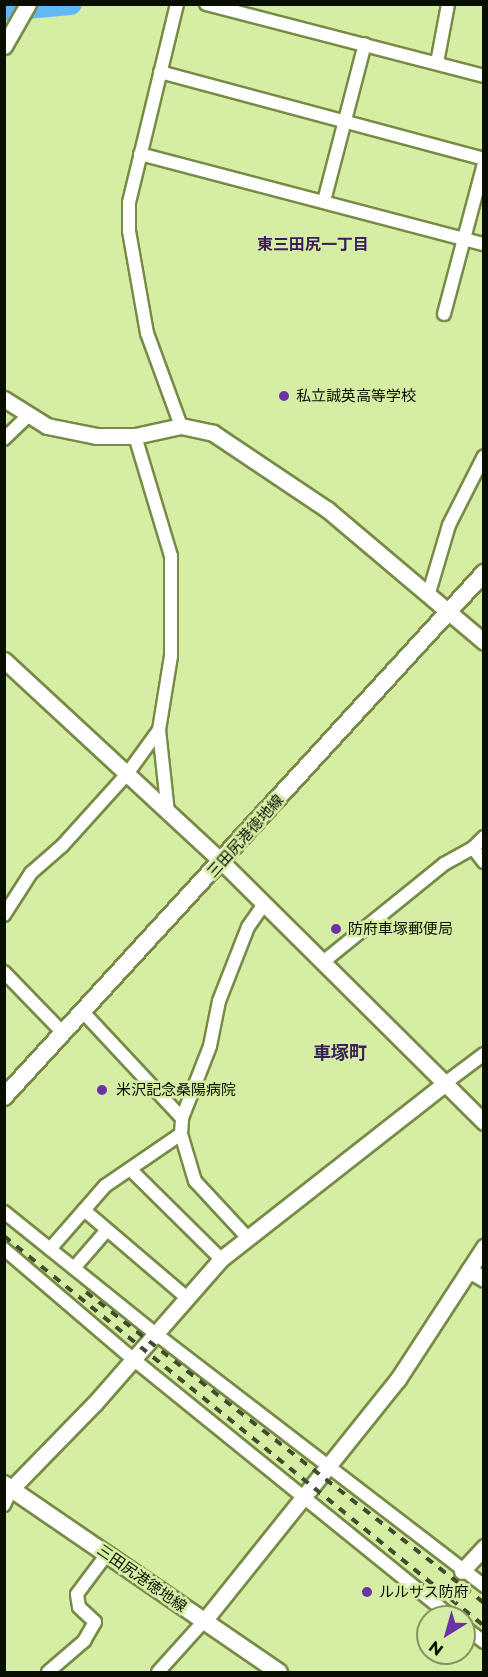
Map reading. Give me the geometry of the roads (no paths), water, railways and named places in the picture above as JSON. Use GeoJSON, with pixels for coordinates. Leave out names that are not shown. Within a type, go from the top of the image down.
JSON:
{"type":"FeatureCollection","features":[{"type":"Feature","properties":{"kind":"main road","name":"三田尻港徳地線"},"geometry":{"type":"LineString","coordinates":[[4,1097],[222,862],[483,573]]}},
{"type":"Feature","properties":{"kind":"main road","name":"三田尻港徳地線"},"geometry":{"type":"LineString","coordinates":[[8,1486],[279,1672]]}},
{"type":"Feature","properties":{"kind":"street"},"geometry":{"type":"LineString","coordinates":[[4,46],[28,4]]}},
{"type":"Feature","properties":{"kind":"street"},"geometry":{"type":"LineString","coordinates":[[177,4],[129,202],[135,268],[147,333],[181,426]]}},
{"type":"Feature","properties":{"kind":"street"},"geometry":{"type":"LineString","coordinates":[[206,4],[483,75]]}},
{"type":"Feature","properties":{"kind":"street"},"geometry":{"type":"LineString","coordinates":[[437,63],[448,4]]}},
{"type":"Feature","properties":{"kind":"street"},"geometry":{"type":"LineString","coordinates":[[324,201],[364,44]]}},
{"type":"Feature","properties":{"kind":"street"},"geometry":{"type":"LineString","coordinates":[[160,72],[483,159]]}},
{"type":"Feature","properties":{"kind":"street"},"geometry":{"type":"LineString","coordinates":[[140,154],[483,244]]}},
{"type":"Feature","properties":{"kind":"street"},"geometry":{"type":"LineString","coordinates":[[444,314],[483,164]]}},
{"type":"Feature","properties":{"kind":"street"},"geometry":{"type":"LineString","coordinates":[[4,399],[29,415],[57,428],[96,436],[135,436],[181,426],[213,434],[328,510],[483,642]]}},
{"type":"Feature","properties":{"kind":"street"},"geometry":{"type":"LineString","coordinates":[[4,440],[29,415]]}},
{"type":"Feature","properties":{"kind":"street"},"geometry":{"type":"LineString","coordinates":[[135,436],[171,556],[171,656],[159,730],[168,813]]}},
{"type":"Feature","properties":{"kind":"street"},"geometry":{"type":"LineString","coordinates":[[428,596],[449,525],[483,456]]}},
{"type":"Feature","properties":{"kind":"street"},"geometry":{"type":"LineString","coordinates":[[4,660],[222,862],[483,1122]]}},
{"type":"Feature","properties":{"kind":"street"},"geometry":{"type":"LineString","coordinates":[[4,915],[31,873],[62,846],[127,774],[159,730]]}},
{"type":"Feature","properties":{"kind":"street"},"geometry":{"type":"LineString","coordinates":[[323,962],[444,864],[473,848],[483,837]]}},
{"type":"Feature","properties":{"kind":"street"},"geometry":{"type":"LineString","coordinates":[[473,848],[483,862]]}},
{"type":"Feature","properties":{"kind":"street"},"geometry":{"type":"LineString","coordinates":[[246,1236],[195,1180],[181,1134],[182,1118],[210,1047],[223,990],[248,927],[264,904]]}},
{"type":"Feature","properties":{"kind":"street"},"geometry":{"type":"LineString","coordinates":[[4,972],[64,1034]]}},
{"type":"Feature","properties":{"kind":"street"},"geometry":{"type":"LineString","coordinates":[[83,1012],[182,1118]]}},
{"type":"Feature","properties":{"kind":"street"},"geometry":{"type":"LineString","coordinates":[[4,1505],[8,1486],[133,1359],[221,1259],[246,1236],[483,1054]]}},
{"type":"Feature","properties":{"kind":"street"},"geometry":{"type":"LineString","coordinates":[[50,1249],[105,1186],[181,1134]]}},
{"type":"Feature","properties":{"kind":"street"},"geometry":{"type":"LineString","coordinates":[[130,1169],[221,1259]]}},
{"type":"Feature","properties":{"kind":"street"},"geometry":{"type":"LineString","coordinates":[[84,1210],[187,1298]]}},
{"type":"Feature","properties":{"kind":"street"},"geometry":{"type":"LineString","coordinates":[[4,1212],[156,1334],[483,1586]]}},
{"type":"Feature","properties":{"kind":"street"},"geometry":{"type":"LineString","coordinates":[[74,1268],[106,1230]]}},
{"type":"Feature","properties":{"kind":"street"},"geometry":{"type":"LineString","coordinates":[[158,1672],[204,1621],[398,1378],[483,1246]]}},
{"type":"Feature","properties":{"kind":"street"},"geometry":{"type":"LineString","coordinates":[[4,1249],[133,1359],[437,1605]]}},
{"type":"Feature","properties":{"kind":"street"},"geometry":{"type":"LineString","coordinates":[[469,1270],[483,1279]]}},
{"type":"Feature","properties":{"kind":"street"},"geometry":{"type":"LineString","coordinates":[[462,1570],[483,1547]]}},
{"type":"Feature","properties":{"kind":"street"},"geometry":{"type":"LineString","coordinates":[[48,1672],[84,1641],[95,1622],[79,1607],[77,1594],[107,1554]]}},
{"type":"Feature","properties":{"kind":"waterway"},"geometry":{"type":"LineString","coordinates":[[4,10],[71,4]]}},
{"type":"Feature","properties":{"kind":"railway"},"geometry":{"type":"LineString","coordinates":[[4,1236],[484,1626]]}},
{"type":"Feature","properties":{"kind":"railway"},"geometry":{"type":"LineString","coordinates":[[86,1292],[484,1603]]}},
{"type":"Feature","properties":{"kind":"place","name":"私立誠英高等学校"},"geometry":{"type":"Point","coordinates":[284,396]}},
{"type":"Feature","properties":{"kind":"place","name":"防府車塚郵便局"},"geometry":{"type":"Point","coordinates":[336,929]}},
{"type":"Feature","properties":{"kind":"place","name":"米沢記念桑陽病院"},"geometry":{"type":"Point","coordinates":[102,1090]}},
{"type":"Feature","properties":{"kind":"place","name":"ルルサス防府"},"geometry":{"type":"Point","coordinates":[367,1592]}},
{"type":"Feature","properties":{"kind":"district","name":"東三田尻一丁目"},"geometry":{"type":"Point","coordinates":[313,245]}},
{"type":"Feature","properties":{"kind":"district","name":"車塚町"},"geometry":{"type":"Point","coordinates":[340,1053]}}]}
